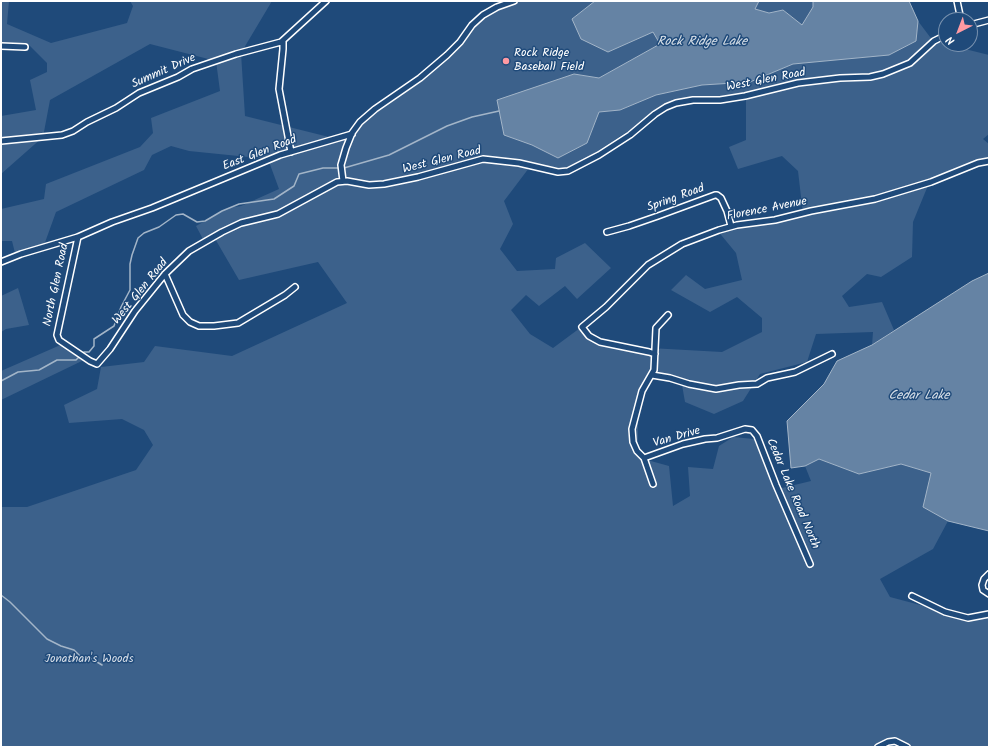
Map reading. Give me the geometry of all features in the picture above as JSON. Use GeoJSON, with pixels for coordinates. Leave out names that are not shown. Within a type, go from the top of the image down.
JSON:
{"type":"FeatureCollection","features":[{"type":"Feature","properties":{"kind":"street","name":"Summit Drive"},"geometry":{"type":"LineString","coordinates":[[1,141],[62,135],[73,131],[87,122],[116,108],[135,95],[178,77],[192,69],[236,54],[283,41],[326,1]]}},
{"type":"Feature","properties":{"kind":"street"},"geometry":{"type":"LineString","coordinates":[[343,181],[341,165],[352,134],[360,122],[375,109],[420,78],[447,55],[460,42],[472,25],[483,15],[497,7],[514,1]]}},
{"type":"Feature","properties":{"kind":"street"},"geometry":{"type":"LineString","coordinates":[[957,1],[959,12]]}},
{"type":"Feature","properties":{"kind":"street"},"geometry":{"type":"LineString","coordinates":[[978,23],[989,20]]}},
{"type":"Feature","properties":{"kind":"street","name":"West Glen Road"},"geometry":{"type":"LineString","coordinates":[[97,364],[110,349],[135,311],[165,274],[189,251],[241,223],[278,214],[337,182],[347,181],[369,185],[384,184],[406,180],[483,160],[519,163],[558,172],[568,171],[599,155],[630,135],[655,114],[676,102],[693,100],[720,100],[745,96],[798,83],[840,78],[870,77],[883,74],[910,63],[938,39]]}},
{"type":"Feature","properties":{"kind":"street"},"geometry":{"type":"LineString","coordinates":[[283,41],[279,89],[291,152]]}},
{"type":"Feature","properties":{"kind":"street"},"geometry":{"type":"LineString","coordinates":[[1,46],[25,47]]}},
{"type":"Feature","properties":{"kind":"street","name":"East Glen Road"},"geometry":{"type":"LineString","coordinates":[[1,262],[78,237],[112,222],[152,208],[256,164],[352,134]]}},
{"type":"Feature","properties":{"kind":"street","name":"Florence Avenue"},"geometry":{"type":"LineString","coordinates":[[654,354],[600,342],[589,336],[582,327],[606,307],[648,265],[665,253],[682,244],[731,226],[775,220],[811,211],[875,200],[989,161]]}},
{"type":"Feature","properties":{"kind":"street","name":"Spring Road"},"geometry":{"type":"LineString","coordinates":[[607,232],[629,226],[715,195],[720,196],[727,211],[731,226]]}},
{"type":"Feature","properties":{"kind":"street","name":"North Glen Road"},"geometry":{"type":"LineString","coordinates":[[78,237],[57,334],[59,340],[97,364]]}},
{"type":"Feature","properties":{"kind":"street"},"geometry":{"type":"LineString","coordinates":[[165,274],[183,315],[194,324],[204,326],[238,323],[296,287]]}},
{"type":"Feature","properties":{"kind":"street","name":"Van Drive"},"geometry":{"type":"LineString","coordinates":[[668,315],[656,328],[654,370],[642,391],[632,429],[635,446],[644,458],[683,444],[731,434]]}},
{"type":"Feature","properties":{"kind":"street"},"geometry":{"type":"LineString","coordinates":[[652,375],[716,389],[757,384],[767,378],[795,372],[832,354]]}},
{"type":"Feature","properties":{"kind":"street","name":"Cedar Lake Road North"},"geometry":{"type":"LineString","coordinates":[[731,434],[747,428],[752,430],[756,436],[810,564]]}},
{"type":"Feature","properties":{"kind":"street"},"geometry":{"type":"LineString","coordinates":[[644,458],[653,484]]}},
{"type":"Feature","properties":{"kind":"street"},"geometry":{"type":"LineString","coordinates":[[989,574],[984,579],[982,585],[985,592],[989,594]]}},
{"type":"Feature","properties":{"kind":"street"},"geometry":{"type":"LineString","coordinates":[[912,596],[945,612],[968,618],[989,614]]}},
{"type":"Feature","properties":{"kind":"street"},"geometry":{"type":"LineString","coordinates":[[878,747],[888,742],[895,742],[907,747]]}},
{"type":"Feature","properties":{"kind":"green space","name":"Jonathan's Woods"},"geometry":{"type":"Polygon","coordinates":[[[1,1],[9,1],[7,24],[51,43],[127,23],[133,6],[130,1],[272,1],[241,53],[245,116],[341,140],[386,99],[440,61],[483,14],[512,1],[595,1],[572,19],[608,52],[653,32],[660,44],[599,78],[574,74],[504,135],[532,145],[558,158],[587,143],[599,112],[620,110],[656,95],[702,85],[750,82],[793,64],[889,55],[916,41],[918,21],[933,41],[938,42],[938,52],[977,52],[989,55],[989,134],[983,139],[989,144],[989,162],[929,183],[913,222],[912,257],[881,277],[867,274],[842,296],[849,307],[882,302],[894,330],[872,345],[873,332],[816,334],[807,362],[760,374],[743,401],[714,414],[685,402],[682,385],[651,378],[638,418],[638,455],[640,458],[669,466],[673,506],[690,496],[688,467],[713,469],[719,446],[733,437],[754,439],[778,489],[811,481],[805,466],[819,459],[859,474],[901,464],[924,471],[926,470],[932,473],[923,507],[948,521],[933,549],[880,579],[890,597],[954,614],[971,616],[989,614],[989,747],[1,747],[1,507],[27,507],[136,470],[153,445],[144,430],[122,419],[69,423],[64,405],[97,389],[101,367],[144,362],[155,346],[232,356],[347,303],[318,262],[239,280],[214,237],[204,241],[196,226],[228,208],[241,206],[279,189],[268,159],[189,151],[171,146],[152,155],[144,170],[56,212],[43,248],[16,257],[12,241],[1,241],[1,209],[44,199],[46,184],[140,147],[153,133],[151,118],[220,91],[216,61],[150,44],[50,100],[43,137],[1,174],[1,116],[36,110],[30,80],[47,72],[47,63],[27,43],[1,46],[1,1]],[[746,93],[668,105],[570,169],[532,164],[504,201],[513,224],[500,249],[517,271],[555,269],[556,258],[585,243],[611,268],[577,299],[565,286],[539,306],[526,295],[511,310],[530,334],[553,348],[580,328],[614,346],[722,352],[762,332],[762,318],[737,297],[710,312],[671,290],[686,275],[705,289],[742,280],[736,253],[717,230],[803,214],[798,171],[782,156],[738,169],[729,147],[746,140],[746,93]]]}},
{"type":"Feature","properties":{"kind":"green space"},"geometry":{"type":"Polygon","coordinates":[[[759,1],[813,1],[813,7],[802,26],[783,10],[769,13],[755,9],[759,1]]]}},
{"type":"Feature","properties":{"kind":"green space"},"geometry":{"type":"Polygon","coordinates":[[[18,288],[29,325],[6,329],[1,332],[1,296],[18,288]]]}},
{"type":"Feature","properties":{"kind":"green space"},"geometry":{"type":"Polygon","coordinates":[[[65,343],[86,359],[1,400],[1,371],[65,343]]]}},
{"type":"Feature","properties":{"kind":"water","name":"Rock Ridge Lake"},"geometry":{"type":"Polygon","coordinates":[[[595,1],[759,1],[755,9],[769,13],[783,10],[802,25],[813,7],[813,1],[909,1],[918,21],[916,41],[889,55],[793,64],[750,82],[702,85],[656,95],[620,110],[599,112],[587,143],[558,158],[532,145],[504,135],[497,100],[574,74],[599,78],[660,44],[653,32],[608,52],[581,39],[572,19],[595,1]]]}},
{"type":"Feature","properties":{"kind":"water","name":"Cedar Lake"},"geometry":{"type":"Polygon","coordinates":[[[989,273],[989,531],[948,521],[923,507],[931,473],[901,464],[859,474],[819,459],[805,466],[791,468],[787,421],[824,384],[837,361],[872,345],[972,281],[989,273]]]}},
{"type":"Feature","properties":{"kind":"waterway"},"geometry":{"type":"LineString","coordinates":[[344,168],[389,155],[447,126],[472,117],[499,111]]}},
{"type":"Feature","properties":{"kind":"waterway"},"geometry":{"type":"LineString","coordinates":[[84,352],[89,352],[94,346],[94,339],[114,326],[121,307],[130,290],[130,264],[132,255],[138,238],[144,233],[159,227],[176,215],[183,214],[197,222],[205,221],[222,211],[239,204],[274,199],[294,186],[299,174],[323,168],[340,168]]}},
{"type":"Feature","properties":{"kind":"waterway"},"geometry":{"type":"LineString","coordinates":[[1,381],[18,372],[39,370],[57,360],[76,360],[79,357]]}},
{"type":"Feature","properties":{"kind":"waterway"},"geometry":{"type":"LineString","coordinates":[[1,595],[47,639],[61,646],[74,650],[80,656],[92,659],[102,665]]}},
{"type":"Feature","properties":{"kind":"place","name":"Rock Ridge Baseball Field"},"geometry":{"type":"Point","coordinates":[506,61]}}]}
